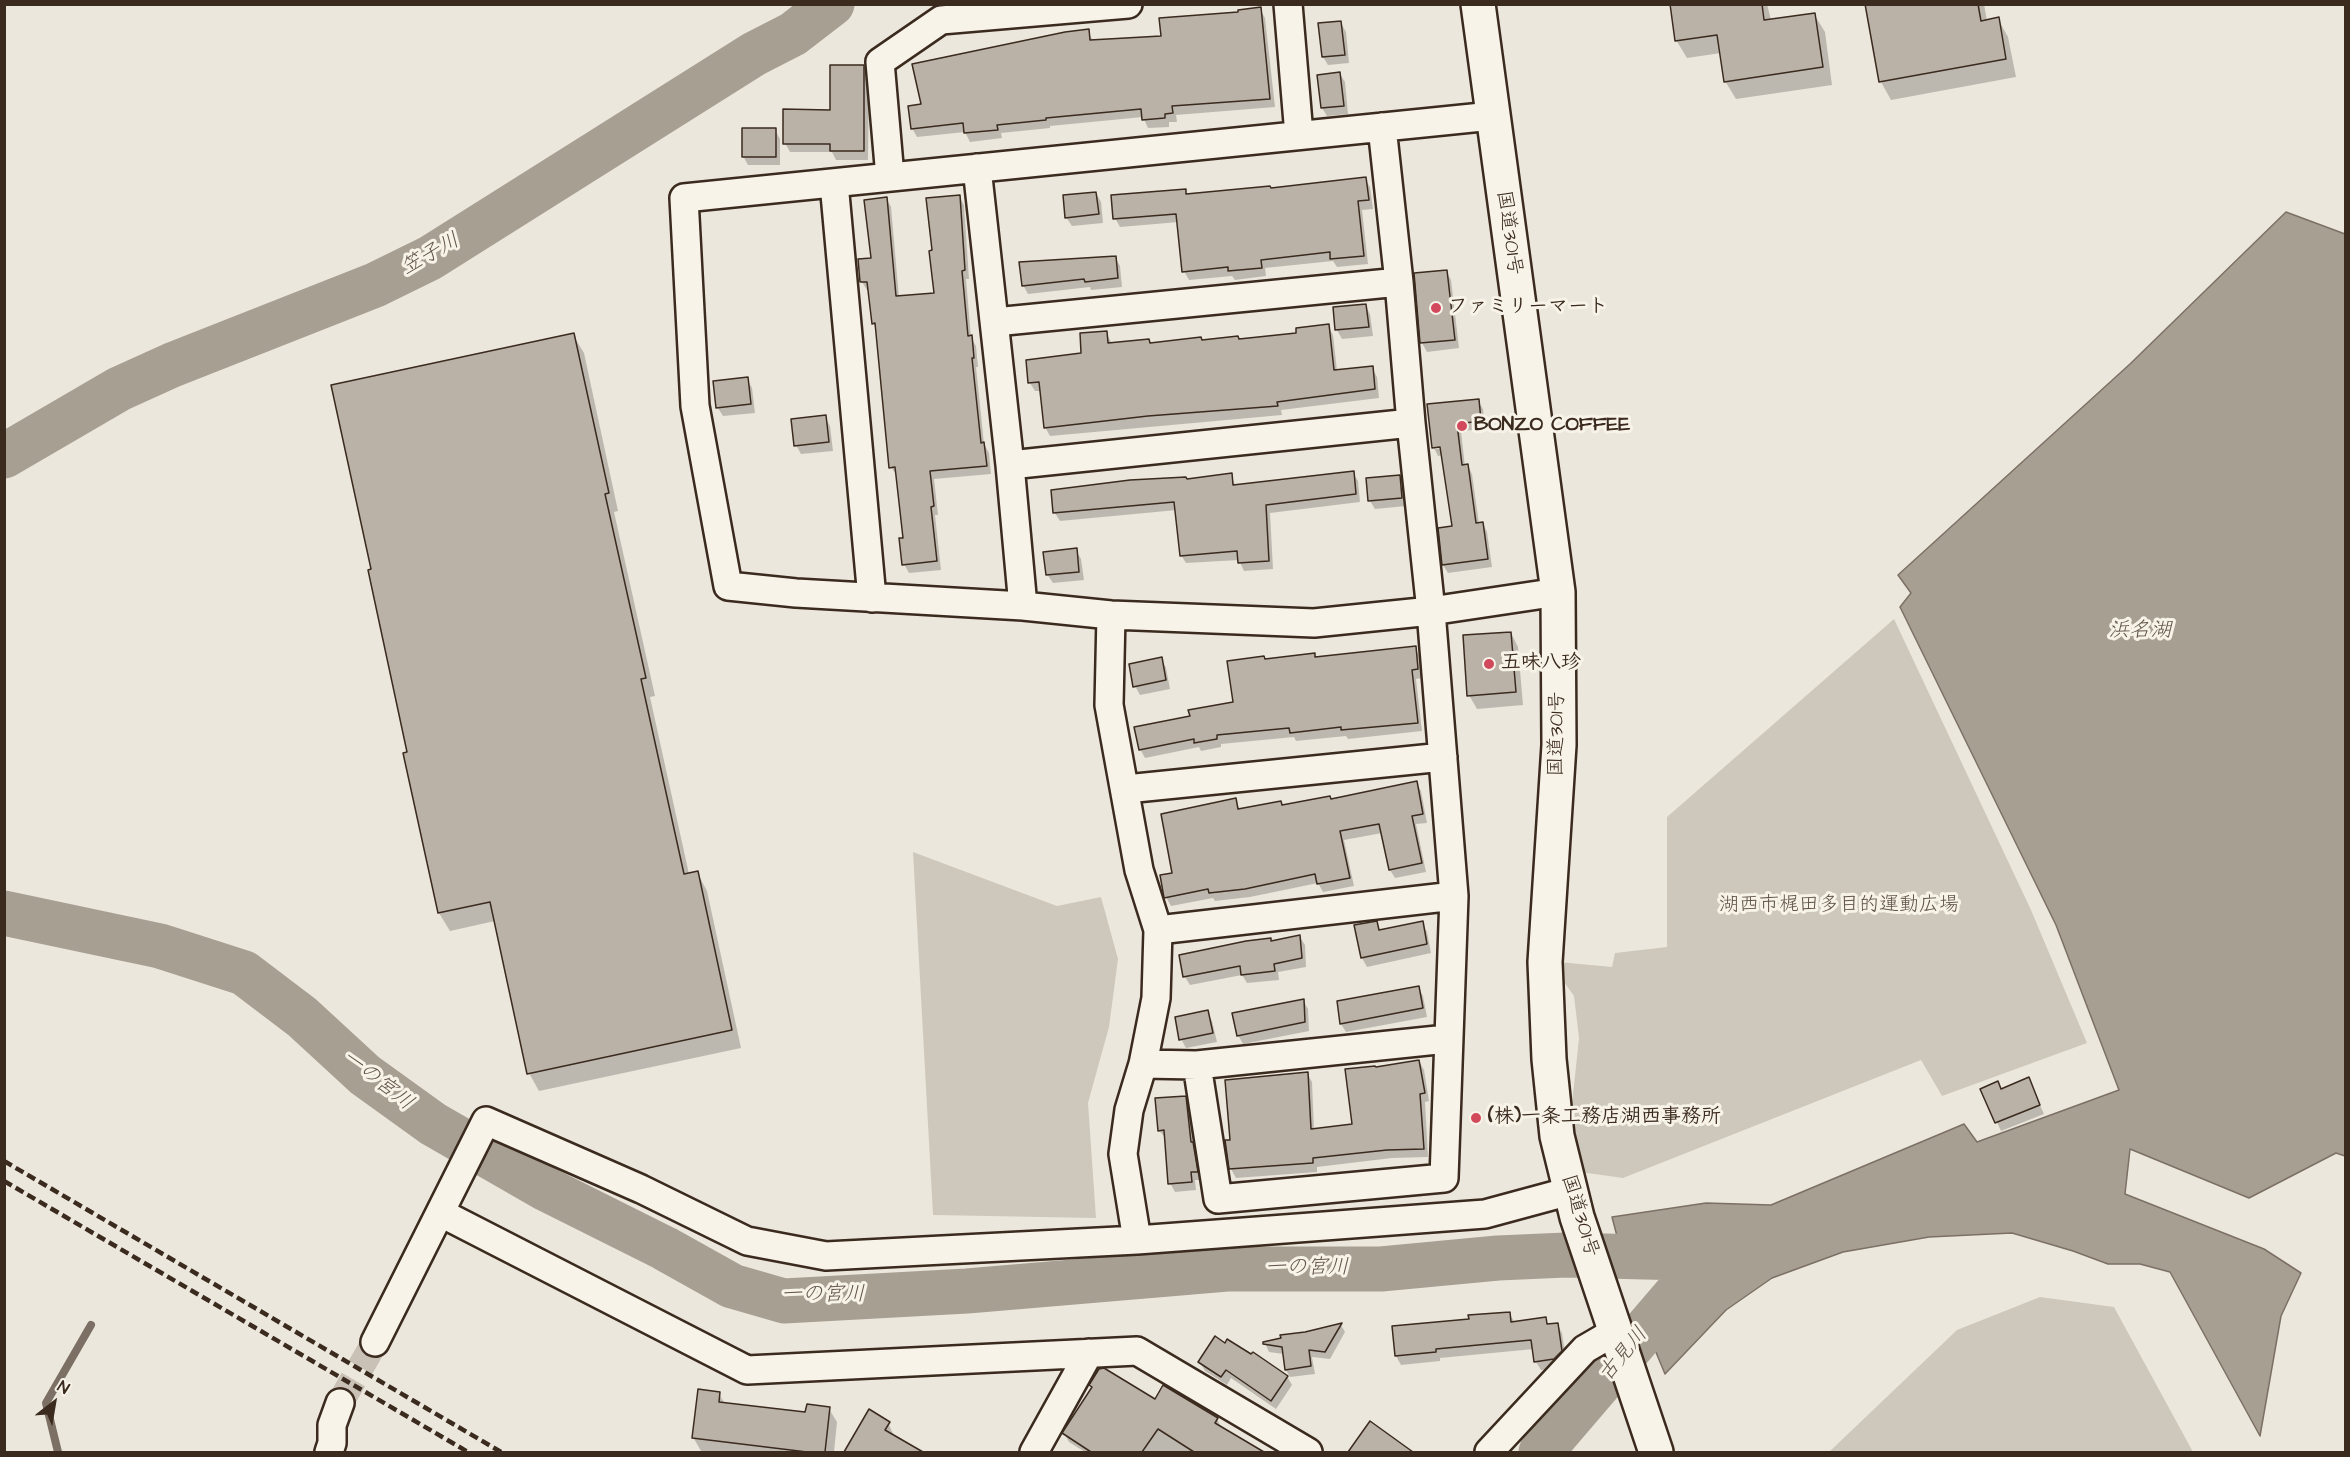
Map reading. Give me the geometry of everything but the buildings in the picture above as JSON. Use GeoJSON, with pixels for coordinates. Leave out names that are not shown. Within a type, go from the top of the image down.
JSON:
{"type":"FeatureCollection","features":[{"type":"Feature","properties":{"kind":"highway","name":"国道301号"},"geometry":{"type":"LineString","coordinates":[[1478,4],[1558,592],[1559,745],[1545,962],[1549,1059],[1557,1136],[1573,1204],[1638,1395],[1650,1449]]}},
{"type":"Feature","properties":{"kind":"street"},"geometry":{"type":"LineString","coordinates":[[890,177],[880,62],[942,20],[1128,4]]}},
{"type":"Feature","properties":{"kind":"street"},"geometry":{"type":"LineString","coordinates":[[1288,4],[1299,135]]}},
{"type":"Feature","properties":{"kind":"street"},"geometry":{"type":"LineString","coordinates":[[1492,116],[684,198],[695,406],[728,586],[872,598],[1023,606],[1111,615],[1314,623],[1431,611],[1558,592]]}},
{"type":"Feature","properties":{"kind":"street"},"geometry":{"type":"LineString","coordinates":[[1197,1065],[1218,1199],[1444,1178],[1447,1039],[1454,896],[1431,611],[1382,127]]}},
{"type":"Feature","properties":{"kind":"street"},"geometry":{"type":"LineString","coordinates":[[977,168],[995,322],[1023,606]]}},
{"type":"Feature","properties":{"kind":"street"},"geometry":{"type":"LineString","coordinates":[[834,183],[872,598]]}},
{"type":"Feature","properties":{"kind":"street"},"geometry":{"type":"LineString","coordinates":[[995,322],[1399,282]]}},
{"type":"Feature","properties":{"kind":"street"},"geometry":{"type":"LineString","coordinates":[[1010,465],[1411,423]]}},
{"type":"Feature","properties":{"kind":"street"},"geometry":{"type":"LineString","coordinates":[[1111,615],[1109,705],[1139,870],[1158,930],[1155,998],[1143,1064],[1129,1110],[1123,1154],[1137,1240]]}},
{"type":"Feature","properties":{"kind":"street"},"geometry":{"type":"LineString","coordinates":[[1126,789],[1443,757]]}},
{"type":"Feature","properties":{"kind":"street"},"geometry":{"type":"LineString","coordinates":[[1158,930],[1454,896]]}},
{"type":"Feature","properties":{"kind":"street"},"geometry":{"type":"LineString","coordinates":[[1143,1064],[1197,1065],[1447,1039]]}},
{"type":"Feature","properties":{"kind":"street"},"geometry":{"type":"LineString","coordinates":[[375,1342],[486,1121],[641,1189],[747,1240],[826,1256],[1137,1240],[1485,1214],[1538,1201],[1573,1204]]}},
{"type":"Feature","properties":{"kind":"street"},"geometry":{"type":"LineString","coordinates":[[441,1213],[747,1370],[1137,1351],[1308,1452]]}},
{"type":"Feature","properties":{"kind":"street"},"geometry":{"type":"LineString","coordinates":[[1489,1452],[1585,1348],[1618,1336]]}},
{"type":"Feature","properties":{"kind":"street"},"geometry":{"type":"LineString","coordinates":[[1034,1452],[1089,1353]]}},
{"type":"Feature","properties":{"kind":"street"},"geometry":{"type":"LineString","coordinates":[[337,1449],[332,1425],[340,1403]]}},
{"type":"Feature","properties":{"kind":"green space","name":"湖西市梶田多目的運動広場"},"geometry":{"type":"Polygon","coordinates":[[[1894,619],[2031,910],[2087,1043],[1942,1096],[1921,1060],[1623,1178],[1580,1172],[1572,1104],[1579,1038],[1574,996],[1561,978],[1559,962],[1612,967],[1615,953],[1667,947],[1667,817],[1894,619]]]}},
{"type":"Feature","properties":{"kind":"green space"},"geometry":{"type":"Polygon","coordinates":[[[913,852],[1057,906],[1101,897],[1118,959],[1109,1027],[1088,1103],[1096,1218],[933,1215],[913,852]]]}},
{"type":"Feature","properties":{"kind":"green space"},"geometry":{"type":"Polygon","coordinates":[[[2040,1297],[2114,1307],[2193,1452],[1829,1452],[1957,1330],[2040,1297]]]}},
{"type":"Feature","properties":{"kind":"water","name":"浜名湖"},"geometry":{"type":"Polygon","coordinates":[[[2286,212],[2345,234],[2345,1156],[2336,1153],[2249,1198],[2130,1149],[2125,1194],[2264,1249],[2301,1273],[2281,1316],[2260,1436],[2170,1272],[2140,1264],[2108,1264],[2012,1233],[1929,1237],[1843,1252],[1772,1278],[1726,1310],[1665,1374],[1648,1333],[1677,1301],[1685,1286],[1683,1271],[1624,1263],[1612,1217],[1706,1203],[1771,1205],[1964,1124],[1977,1142],[2119,1090],[2056,925],[1900,607],[1911,593],[1898,575],[2130,364],[2286,212]]]}},
{"type":"Feature","properties":{"kind":"waterway","name":"笠子川"},"geometry":{"type":"LineString","coordinates":[[4,456],[119,389],[172,365],[375,285],[430,258],[754,54],[793,34],[832,4]]}},
{"type":"Feature","properties":{"kind":"waterway","name":"一の宮川"},"geometry":{"type":"LineString","coordinates":[[4,913],[160,946],[244,973],[302,1017],[365,1075],[433,1124],[546,1189],[664,1248],[732,1286],[784,1301],[967,1291],[1227,1269],[1381,1269],[1498,1258],[1566,1255],[1684,1258]]}},
{"type":"Feature","properties":{"kind":"waterway","name":"古見川"},"geometry":{"type":"LineString","coordinates":[[1541,1452],[1707,1258]]}},
{"type":"Feature","properties":{"kind":"waterway"},"geometry":{"type":"LineString","coordinates":[[58,1452],[46,1403],[91,1325]]}},
{"type":"Feature","properties":{"kind":"tunnel"},"geometry":{"type":"LineString","coordinates":[[340,1403],[375,1342]]}},
{"type":"Feature","properties":{"kind":"railway"},"geometry":{"type":"LineString","coordinates":[[4,1161],[501,1452]]}},
{"type":"Feature","properties":{"kind":"railway"},"geometry":{"type":"LineString","coordinates":[[4,1181],[468,1452]]}},
{"type":"Feature","properties":{"kind":"place","name":"ファミリーマート"},"geometry":{"type":"Point","coordinates":[1436,308]}},
{"type":"Feature","properties":{"kind":"place","name":"BONZO COFFEE"},"geometry":{"type":"Point","coordinates":[1462,426]}},
{"type":"Feature","properties":{"kind":"place","name":"五味八珍"},"geometry":{"type":"Point","coordinates":[1489,664]}},
{"type":"Feature","properties":{"kind":"place","name":"(株)一条工務店湖西事務所"},"geometry":{"type":"Point","coordinates":[1476,1118]}}]}
